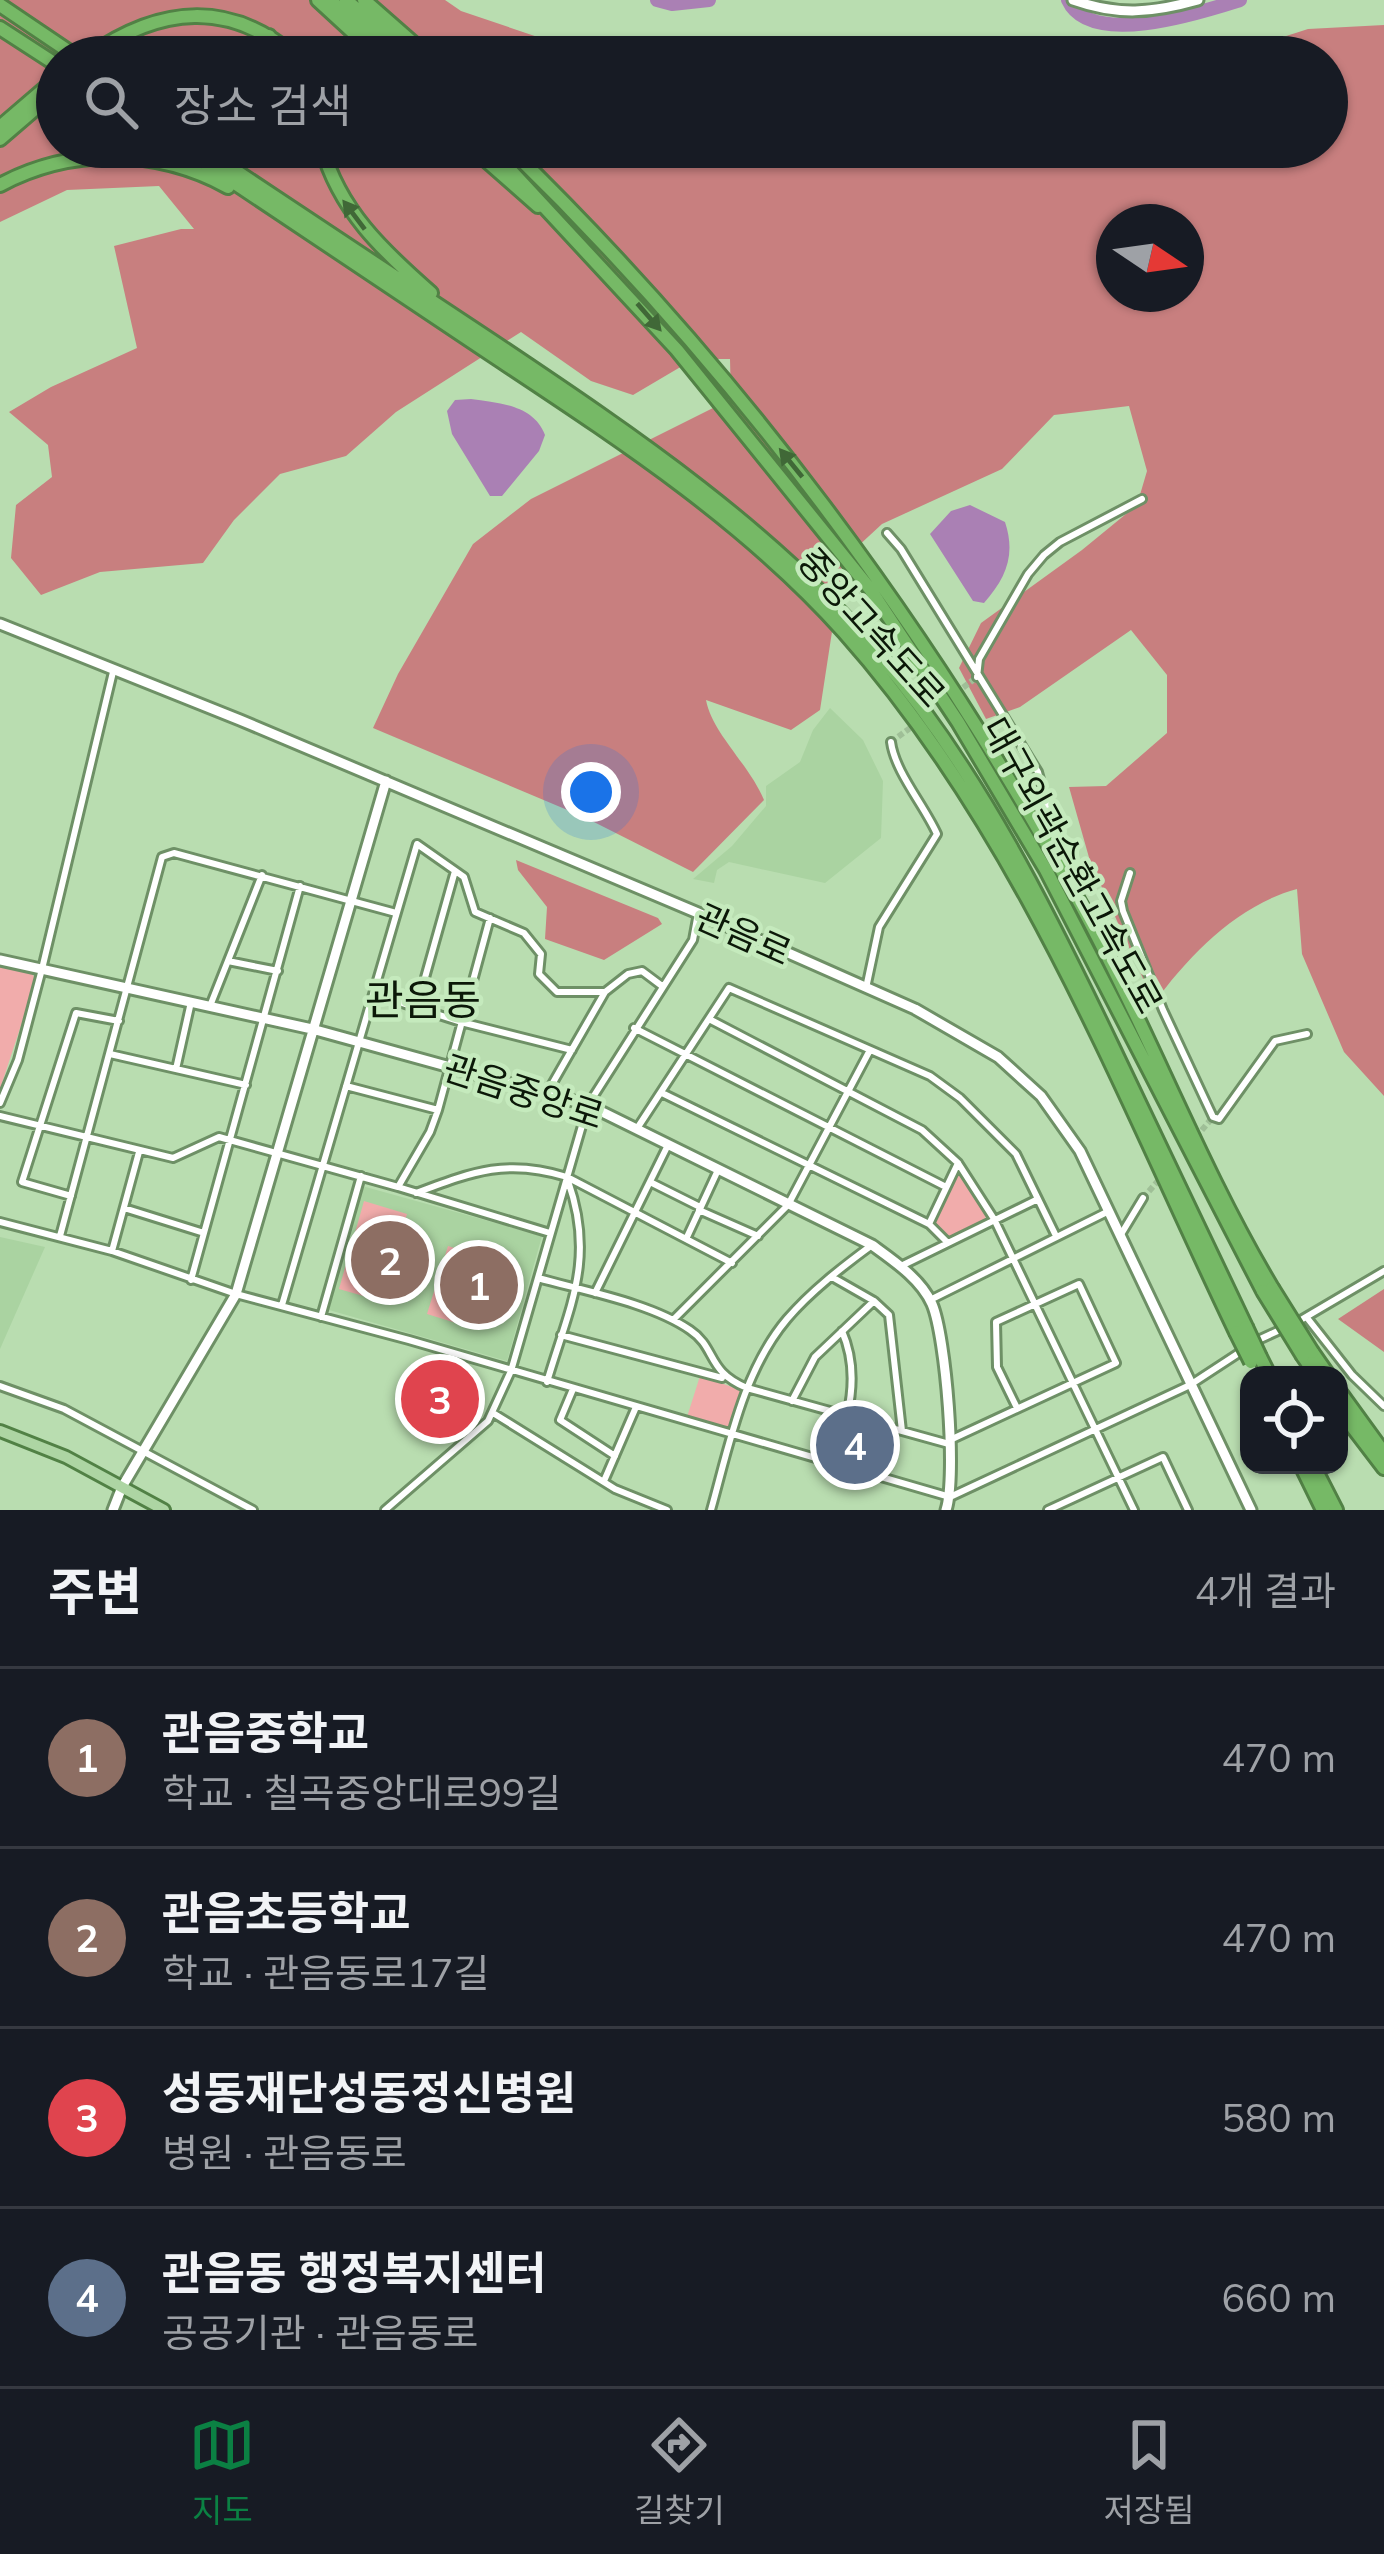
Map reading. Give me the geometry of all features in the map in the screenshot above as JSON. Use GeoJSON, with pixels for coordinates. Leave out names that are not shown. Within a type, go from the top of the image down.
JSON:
{"type":"FeatureCollection","features":[{"type":"Feature","properties":{"kind":"highway"},"geometry":{"type":"LineString","coordinates":[[318,0],[357,36]]}},
{"type":"Feature","properties":{"kind":"highway"},"geometry":{"type":"LineString","coordinates":[[330,0],[370,36]]}},
{"type":"Feature","properties":{"kind":"highway"},"geometry":{"type":"LineString","coordinates":[[346,0],[388,36]]}},
{"type":"Feature","properties":{"kind":"highway"},"geometry":{"type":"LineString","coordinates":[[364,0],[405,36]]}},
{"type":"Feature","properties":{"kind":"highway"},"geometry":{"type":"LineString","coordinates":[[121,36],[167,9],[202,2],[244,10],[281,36]]}},
{"type":"Feature","properties":{"kind":"highway"},"geometry":{"type":"LineString","coordinates":[[0,10],[36,37]]}},
{"type":"Feature","properties":{"kind":"highway"},"geometry":{"type":"LineString","coordinates":[[130,36],[172,15],[202,10],[243,17],[270,36]]}},
{"type":"Feature","properties":{"kind":"highway"},"geometry":{"type":"LineString","coordinates":[[0,28],[36,44]]}},
{"type":"Feature","properties":{"kind":"highway"},"geometry":{"type":"LineString","coordinates":[[0,127],[36,96]]}},
{"type":"Feature","properties":{"kind":"highway"},"geometry":{"type":"LineString","coordinates":[[0,139],[36,108]]}},
{"type":"Feature","properties":{"kind":"highway"},"geometry":{"type":"LineString","coordinates":[[0,185],[39,168]]}},
{"type":"Feature","properties":{"kind":"highway"},"geometry":{"type":"LineString","coordinates":[[178,168],[216,180],[299,226]]}},
{"type":"Feature","properties":{"kind":"highway","name":"중앙고속도로"},"geometry":{"type":"LineString","coordinates":[[212,168],[568,405],[712,508],[778,565],[878,672],[926,732],[1027,897],[1241,1329]]}},
{"type":"Feature","properties":{"kind":"highway","name":"중앙고속도로"},"geometry":{"type":"LineString","coordinates":[[232,168],[629,434],[718,500],[834,607],[909,693],[1006,838],[1046,911],[1256,1364]]}},
{"type":"Feature","properties":{"kind":"highway"},"geometry":{"type":"LineString","coordinates":[[331,168],[345,203],[382,250],[468,325]]}},
{"type":"Feature","properties":{"kind":"highway"},"geometry":{"type":"LineString","coordinates":[[496,168],[587,248]]}},
{"type":"Feature","properties":{"kind":"highway","name":"대구외곽순환고속도로"},"geometry":{"type":"LineString","coordinates":[[509,168],[677,350],[870,590],[958,722],[1084,939],[1267,1290],[1319,1366]]}},
{"type":"Feature","properties":{"kind":"highway","name":"대구외곽순환고속도로"},"geometry":{"type":"LineString","coordinates":[[529,168],[616,255],[807,484],[885,590],[996,758],[1094,929],[1267,1290]]}},
{"type":"Feature","properties":{"kind":"highway"},"geometry":{"type":"LineString","coordinates":[[538,168],[616,255]]}},
{"type":"Feature","properties":{"kind":"highway","name":"대구외곽순환고속도로"},"geometry":{"type":"LineString","coordinates":[[1308,1354],[1313,1366]]}},
{"type":"Feature","properties":{"kind":"highway"},"geometry":{"type":"LineString","coordinates":[[1348,1403],[1384,1453]]}},
{"type":"Feature","properties":{"kind":"highway"},"geometry":{"type":"LineString","coordinates":[[1348,1421],[1384,1468]]}},
{"type":"Feature","properties":{"kind":"highway"},"geometry":{"type":"LineString","coordinates":[[1305,1474],[1323,1510]]}},
{"type":"Feature","properties":{"kind":"highway"},"geometry":{"type":"LineString","coordinates":[[1317,1474],[1336,1510]]}},
{"type":"Feature","properties":{"kind":"main road"},"geometry":{"type":"LineString","coordinates":[[1086,2],[1145,13],[1198,0]]}},
{"type":"Feature","properties":{"kind":"main road","name":"관음로"},"geometry":{"type":"LineString","coordinates":[[0,624],[698,913],[915,1009],[998,1057],[1041,1096],[1080,1150],[1251,1510]]}},
{"type":"Feature","properties":{"kind":"main road"},"geometry":{"type":"LineString","coordinates":[[113,1510],[236,1294],[386,781]]}},
{"type":"Feature","properties":{"kind":"main road","name":"관음중앙로"},"geometry":{"type":"LineString","coordinates":[[0,960],[312,1029],[588,1105],[872,1245],[902,1266],[930,1300],[939,1328],[949,1443],[946,1510]]}},
{"type":"Feature","properties":{"kind":"main road"},"geometry":{"type":"LineString","coordinates":[[0,1431],[66,1457],[164,1510]]}},
{"type":"Feature","properties":{"kind":"street"},"geometry":{"type":"LineString","coordinates":[[976,677],[979,659],[1044,555],[1142,499]]}},
{"type":"Feature","properties":{"kind":"street"},"geometry":{"type":"LineString","coordinates":[[887,533],[902,549],[1037,772],[1050,816]]}},
{"type":"Feature","properties":{"kind":"street"},"geometry":{"type":"LineString","coordinates":[[0,1103],[18,1060],[42,969],[113,672]]}},
{"type":"Feature","properties":{"kind":"street"},"geometry":{"type":"LineString","coordinates":[[866,988],[879,927],[938,834],[922,800],[893,761],[891,742]]}},
{"type":"Feature","properties":{"kind":"street"},"geometry":{"type":"LineString","coordinates":[[282,1306],[417,844],[464,877],[475,912],[524,934],[537,947],[538,974],[557,992],[605,992]]}},
{"type":"Feature","properties":{"kind":"street"},"geometry":{"type":"LineString","coordinates":[[60,1237],[162,857],[174,853],[396,913]]}},
{"type":"Feature","properties":{"kind":"street"},"geometry":{"type":"LineString","coordinates":[[417,1007],[455,871]]}},
{"type":"Feature","properties":{"kind":"street"},"geometry":{"type":"LineString","coordinates":[[1130,873],[1121,901],[1123,910],[1213,1117],[1220,1119],[1275,1041],[1306,1034]]}},
{"type":"Feature","properties":{"kind":"street"},"geometry":{"type":"LineString","coordinates":[[210,1006],[262,875]]}},
{"type":"Feature","properties":{"kind":"street"},"geometry":{"type":"LineString","coordinates":[[190,1280],[301,886]]}},
{"type":"Feature","properties":{"kind":"street"},"geometry":{"type":"LineString","coordinates":[[385,1510],[494,1413],[511,1371],[588,1105],[693,940],[698,913]]}},
{"type":"Feature","properties":{"kind":"street"},"geometry":{"type":"LineString","coordinates":[[398,1187],[438,1110],[490,918]]}},
{"type":"Feature","properties":{"kind":"street"},"geometry":{"type":"LineString","coordinates":[[228,961],[278,971]]}},
{"type":"Feature","properties":{"kind":"street"},"geometry":{"type":"LineString","coordinates":[[547,1093],[605,992],[628,974],[642,971],[662,986]]}},
{"type":"Feature","properties":{"kind":"street"},"geometry":{"type":"LineString","coordinates":[[636,1130],[729,988],[931,1076],[1016,1154],[1056,1236]]}},
{"type":"Feature","properties":{"kind":"street"},"geometry":{"type":"LineString","coordinates":[[374,994],[572,1050]]}},
{"type":"Feature","properties":{"kind":"street"},"geometry":{"type":"LineString","coordinates":[[176,1069],[191,1002]]}},
{"type":"Feature","properties":{"kind":"street"},"geometry":{"type":"LineString","coordinates":[[71,1196],[22,1182],[76,1012],[119,1022]]}},
{"type":"Feature","properties":{"kind":"street"},"geometry":{"type":"LineString","coordinates":[[709,1019],[922,1130],[958,1163],[994,1220],[1134,1510]]}},
{"type":"Feature","properties":{"kind":"street"},"geometry":{"type":"LineString","coordinates":[[634,1028],[946,1187]]}},
{"type":"Feature","properties":{"kind":"street"},"geometry":{"type":"LineString","coordinates":[[673,1320],[788,1204],[870,1050]]}},
{"type":"Feature","properties":{"kind":"street"},"geometry":{"type":"LineString","coordinates":[[110,1054],[246,1085]]}},
{"type":"Feature","properties":{"kind":"street"},"geometry":{"type":"LineString","coordinates":[[346,1086],[438,1110]]}},
{"type":"Feature","properties":{"kind":"street"},"geometry":{"type":"LineString","coordinates":[[662,1093],[929,1223],[947,1242]]}},
{"type":"Feature","properties":{"kind":"street"},"geometry":{"type":"LineString","coordinates":[[0,1116],[173,1158],[220,1137],[230,1139],[551,1233]]}},
{"type":"Feature","properties":{"kind":"street"},"geometry":{"type":"LineString","coordinates":[[594,1294],[668,1145]]}},
{"type":"Feature","properties":{"kind":"street"},"geometry":{"type":"LineString","coordinates":[[112,1251],[139,1152]]}},
{"type":"Feature","properties":{"kind":"street"},"geometry":{"type":"LineString","coordinates":[[929,1223],[958,1163]]}},
{"type":"Feature","properties":{"kind":"street"},"geometry":{"type":"LineString","coordinates":[[416,1193],[490,1168],[538,1168],[567,1177],[732,1263]]}},
{"type":"Feature","properties":{"kind":"street"},"geometry":{"type":"LineString","coordinates":[[686,1239],[718,1170]]}},
{"type":"Feature","properties":{"kind":"street"},"geometry":{"type":"LineString","coordinates":[[321,1317],[361,1177]]}},
{"type":"Feature","properties":{"kind":"street"},"geometry":{"type":"LineString","coordinates":[[547,1382],[578,1289],[577,1208],[567,1177]]}},
{"type":"Feature","properties":{"kind":"street"},"geometry":{"type":"LineString","coordinates":[[650,1182],[758,1236]]}},
{"type":"Feature","properties":{"kind":"street"},"geometry":{"type":"LineString","coordinates":[[1120,1236],[1143,1198]]}},
{"type":"Feature","properties":{"kind":"street"},"geometry":{"type":"LineString","coordinates":[[902,1266],[1039,1199]]}},
{"type":"Feature","properties":{"kind":"street"},"geometry":{"type":"LineString","coordinates":[[124,1208],[204,1233]]}},
{"type":"Feature","properties":{"kind":"street"},"geometry":{"type":"LineString","coordinates":[[930,1300],[1108,1211]]}},
{"type":"Feature","properties":{"kind":"street"},"geometry":{"type":"LineString","coordinates":[[0,1222],[950,1497],[1190,1385],[1259,1338],[1308,1318],[1384,1271]]}},
{"type":"Feature","properties":{"kind":"street"},"geometry":{"type":"LineString","coordinates":[[711,1510],[747,1388],[784,1323],[872,1245]]}},
{"type":"Feature","properties":{"kind":"street"},"geometry":{"type":"LineString","coordinates":[[832,1277],[889,1315],[902,1431]]}},
{"type":"Feature","properties":{"kind":"street"},"geometry":{"type":"LineString","coordinates":[[538,1278],[673,1320],[696,1334],[725,1379]]}},
{"type":"Feature","properties":{"kind":"street"},"geometry":{"type":"LineString","coordinates":[[561,1335],[949,1443],[1116,1363],[1078,1284],[996,1322],[998,1367],[1017,1408]]}},
{"type":"Feature","properties":{"kind":"street"},"geometry":{"type":"LineString","coordinates":[[793,1402],[815,1357],[874,1301]]}},
{"type":"Feature","properties":{"kind":"street"},"geometry":{"type":"LineString","coordinates":[[1308,1318],[1352,1375],[1384,1406]]}},
{"type":"Feature","properties":{"kind":"street"},"geometry":{"type":"LineString","coordinates":[[833,1464],[852,1395],[850,1352],[842,1331]]}},
{"type":"Feature","properties":{"kind":"street"},"geometry":{"type":"LineString","coordinates":[[0,1386],[64,1409],[253,1510]]}},
{"type":"Feature","properties":{"kind":"street"},"geometry":{"type":"LineString","coordinates":[[573,1389],[560,1420],[615,1456]]}},
{"type":"Feature","properties":{"kind":"street"},"geometry":{"type":"LineString","coordinates":[[603,1481],[636,1407]]}},
{"type":"Feature","properties":{"kind":"street"},"geometry":{"type":"LineString","coordinates":[[494,1413],[631,1498],[667,1510]]}},
{"type":"Feature","properties":{"kind":"street"},"geometry":{"type":"LineString","coordinates":[[1048,1510],[1163,1457],[1188,1510]]}},
{"type":"Feature","properties":{"kind":"shaded area"},"geometry":{"type":"Polygon","coordinates":[[[0,0],[445,0],[461,11],[535,36],[36,36],[36,168],[1348,168],[1348,36],[1286,36],[1308,29],[1384,25],[1384,1096],[1344,1052],[1302,954],[1297,889],[1235,919],[1183,967],[1154,1003],[1090,861],[1069,787],[1106,786],[1167,733],[1167,675],[1131,630],[1020,707],[986,719],[959,668],[981,623],[1137,505],[1147,471],[1129,406],[1054,415],[1002,469],[882,524],[843,560],[820,710],[791,730],[706,700],[715,724],[764,800],[693,872],[584,817],[373,728],[398,674],[473,544],[531,499],[731,399],[730,359],[694,359],[633,395],[591,381],[521,332],[396,412],[346,456],[280,474],[234,520],[203,563],[100,572],[41,595],[11,558],[16,505],[52,477],[48,445],[9,412],[137,348],[114,246],[194,229],[159,186],[67,190],[0,222],[0,0]]]}},
{"type":"Feature","properties":{"kind":"shaded area"},"geometry":{"type":"Polygon","coordinates":[[[455,400],[524,411],[545,435],[539,451],[502,496],[490,496],[452,434],[447,411],[455,400]]]}},
{"type":"Feature","properties":{"kind":"shaded area"},"geometry":{"type":"Polygon","coordinates":[[[970,505],[1005,522],[1008,534],[1007,566],[984,603],[973,601],[930,534],[951,511],[970,505]]]}},
{"type":"Feature","properties":{"kind":"shaded area"},"geometry":{"type":"Polygon","coordinates":[[[830,708],[863,740],[883,781],[881,838],[825,883],[729,862],[717,870],[714,883],[693,879],[732,846],[766,806],[766,786],[800,762],[813,730],[830,708]]]}},
{"type":"Feature","properties":{"kind":"shaded area"},"geometry":{"type":"Polygon","coordinates":[[[516,860],[658,918],[662,924],[604,960],[545,939],[547,907],[518,870],[516,860]]]}},
{"type":"Feature","properties":{"kind":"shaded area"},"geometry":{"type":"Polygon","coordinates":[[[0,965],[31,972],[36,980],[0,1089],[0,965]]]}},
{"type":"Feature","properties":{"kind":"shaded area"},"geometry":{"type":"Polygon","coordinates":[[[956,1175],[964,1175],[987,1214],[984,1221],[953,1237],[933,1220],[956,1175]]]}},
{"type":"Feature","properties":{"kind":"shaded area"},"geometry":{"type":"Polygon","coordinates":[[[362,1186],[542,1236],[507,1361],[329,1310],[362,1186]]]}},
{"type":"Feature","properties":{"kind":"shaded area"},"geometry":{"type":"Polygon","coordinates":[[[364,1201],[407,1214],[381,1301],[339,1289],[364,1201]]]}},
{"type":"Feature","properties":{"kind":"shaded area"},"geometry":{"type":"Polygon","coordinates":[[[0,1237],[45,1247],[0,1349],[0,1237]]]}},
{"type":"Feature","properties":{"kind":"shaded area"},"geometry":{"type":"Polygon","coordinates":[[[448,1246],[490,1259],[469,1327],[427,1314],[448,1246]]]}},
{"type":"Feature","properties":{"kind":"shaded area"},"geometry":{"type":"Polygon","coordinates":[[[1384,1289],[1384,1352],[1338,1319],[1384,1289]]]}},
{"type":"Feature","properties":{"kind":"shaded area"},"geometry":{"type":"Polygon","coordinates":[[[700,1376],[741,1390],[730,1425],[724,1429],[687,1417],[700,1376]]]}},
{"type":"Feature","properties":{"kind":"waterway"},"geometry":{"type":"LineString","coordinates":[[657,0],[672,4],[709,0]]}},
{"type":"Feature","properties":{"kind":"waterway"},"geometry":{"type":"LineString","coordinates":[[1068,0],[1080,15],[1122,25],[1175,18],[1240,0]]}},
{"type":"Feature","properties":{"kind":"tunnel"},"geometry":{"type":"LineString","coordinates":[[956,693],[977,677]]}},
{"type":"Feature","properties":{"kind":"tunnel"},"geometry":{"type":"LineString","coordinates":[[891,742],[917,723]]}},
{"type":"Feature","properties":{"kind":"tunnel"},"geometry":{"type":"LineString","coordinates":[[1196,1137],[1213,1117]]}},
{"type":"Feature","properties":{"kind":"tunnel"},"geometry":{"type":"LineString","coordinates":[[1143,1198],[1164,1174]]}},
{"type":"Feature","properties":{"kind":"place","name":"관음초등학교"},"geometry":{"type":"Point","coordinates":[390,1260]}},
{"type":"Feature","properties":{"kind":"place","name":"관음중학교"},"geometry":{"type":"Point","coordinates":[479,1285]}},
{"type":"Feature","properties":{"kind":"place","name":"성동재단성동정신병원"},"geometry":{"type":"Point","coordinates":[440,1399]}},
{"type":"Feature","properties":{"kind":"place","name":"관음동 행정복지센터"},"geometry":{"type":"Point","coordinates":[855,1445]}},
{"type":"Feature","properties":{"kind":"district","name":"관음동"},"geometry":{"type":"Point","coordinates":[423,999]}}]}
